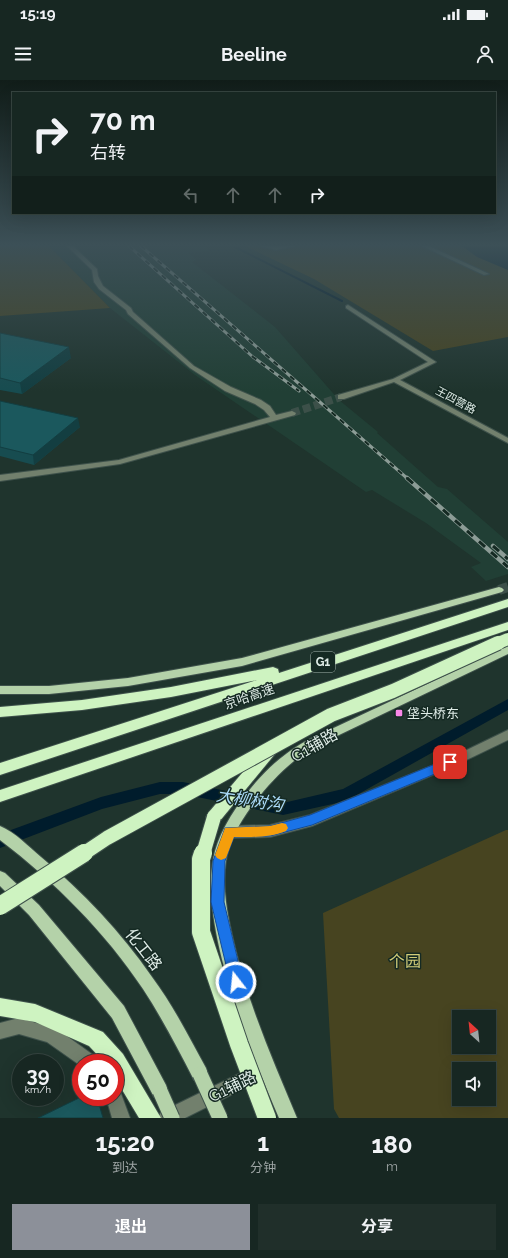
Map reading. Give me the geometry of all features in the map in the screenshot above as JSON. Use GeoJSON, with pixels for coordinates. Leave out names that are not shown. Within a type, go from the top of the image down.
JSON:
{"type":"FeatureCollection","features":[{"type":"Feature","properties":{"kind":"highway","name":"京哈高速"},"geometry":{"type":"LineString","coordinates":[[0,769],[508,602]]}},
{"type":"Feature","properties":{"kind":"highway","name":"京哈高速"},"geometry":{"type":"LineString","coordinates":[[0,796],[508,626]]}},
{"type":"Feature","properties":{"kind":"highway"},"geometry":{"type":"LineString","coordinates":[[0,906],[107,838],[331,715],[393,691],[508,639]]}},
{"type":"Feature","properties":{"kind":"highway"},"geometry":{"type":"LineString","coordinates":[[0,712],[82,705],[171,692],[324,662]]}},
{"type":"Feature","properties":{"kind":"highway"},"geometry":{"type":"LineString","coordinates":[[267,1118],[239,1044],[201,932],[201,859],[214,817],[273,746]]}},
{"type":"Feature","properties":{"kind":"highway"},"geometry":{"type":"LineString","coordinates":[[0,1007],[35,1013],[96,1039],[116,1061],[147,1111]]}},
{"type":"Feature","properties":{"kind":"main road"},"geometry":{"type":"LineString","coordinates":[[0,690],[49,690],[128,682],[242,662],[499,590]]}},
{"type":"Feature","properties":{"kind":"main road","name":"G1辅路"},"geometry":{"type":"LineString","coordinates":[[266,1069],[232,967],[218,902],[219,861],[233,826],[264,784],[290,758],[310,744],[508,650]]}},
{"type":"Feature","properties":{"kind":"main road","name":"化工路"},"geometry":{"type":"LineString","coordinates":[[0,832],[27,851],[68,891],[133,964],[163,1006],[200,1074],[220,1118]]}},
{"type":"Feature","properties":{"kind":"main road"},"geometry":{"type":"LineString","coordinates":[[0,877],[34,910],[118,1012],[160,1091],[172,1118]]}},
{"type":"Feature","properties":{"kind":"main road"},"geometry":{"type":"LineString","coordinates":[[266,1069],[288,1118]]}},
{"type":"Feature","properties":{"kind":"street"},"geometry":{"type":"LineString","coordinates":[[111,294],[129,309],[130,313],[192,367],[228,389],[258,402],[267,408],[274,417]]}},
{"type":"Feature","properties":{"kind":"street"},"geometry":{"type":"LineString","coordinates":[[341,397],[394,380],[433,362],[348,306]]}},
{"type":"Feature","properties":{"kind":"street","name":"王四营路"},"geometry":{"type":"LineString","coordinates":[[394,380],[508,441]]}},
{"type":"Feature","properties":{"kind":"street"},"geometry":{"type":"LineString","coordinates":[[0,478],[120,462],[292,413]]}},
{"type":"Feature","properties":{"kind":"street"},"geometry":{"type":"LineString","coordinates":[[233,826],[270,831],[312,820],[450,762],[508,735]]}},
{"type":"Feature","properties":{"kind":"street"},"geometry":{"type":"LineString","coordinates":[[0,1031],[19,1026],[51,1035],[77,1054]]}},
{"type":"Feature","properties":{"kind":"street","name":"G1辅路"},"geometry":{"type":"LineString","coordinates":[[168,1118],[266,1069]]}},
{"type":"Feature","properties":{"kind":"street"},"geometry":{"type":"LineString","coordinates":[[117,1106],[121,1118]]}},
{"type":"Feature","properties":{"kind":"shaded area"},"geometry":{"type":"Polygon","coordinates":[[[97,294],[233,294],[275,327],[339,400],[378,432],[377,433],[438,487],[447,489],[508,542],[508,574],[486,581],[471,567],[481,563],[426,523],[372,490],[366,492],[195,375],[110,308],[97,294]]]}},
{"type":"Feature","properties":{"kind":"green space"},"geometry":{"type":"Polygon","coordinates":[[[0,294],[97,294],[110,308],[0,316],[0,294]]]}},
{"type":"Feature","properties":{"kind":"green space"},"geometry":{"type":"Polygon","coordinates":[[[340,294],[508,294],[508,337],[433,351],[340,294]]]}},
{"type":"Feature","properties":{"kind":"green space","name":"个园"},"geometry":{"type":"Polygon","coordinates":[[[508,830],[508,1118],[339,1118],[334,1109],[323,913],[508,830]]]}},
{"type":"Feature","properties":{"kind":"building"},"geometry":{"type":"Polygon","coordinates":[[[0,333],[69,347],[20,383],[0,378],[0,333]]]}},
{"type":"Feature","properties":{"kind":"building"},"geometry":{"type":"Polygon","coordinates":[[[0,401],[78,418],[33,455],[0,447],[0,401]]]}},
{"type":"Feature","properties":{"kind":"building"},"geometry":{"type":"Polygon","coordinates":[[[72,1101],[72,1106],[100,1106],[103,1118],[38,1118],[72,1101]]]}},
{"type":"Feature","properties":{"kind":"waterway"},"geometry":{"type":"LineString","coordinates":[[329,294],[342,301]]}},
{"type":"Feature","properties":{"kind":"waterway","name":"大柳树沟"},"geometry":{"type":"LineString","coordinates":[[0,841],[101,803],[160,788],[183,788],[283,809],[346,795],[508,704]]}},
{"type":"Feature","properties":{"kind":"tunnel"},"geometry":{"type":"LineString","coordinates":[[292,413],[341,397]]}},
{"type":"Feature","properties":{"kind":"tunnel"},"geometry":{"type":"LineString","coordinates":[[499,590],[508,587]]}},
{"type":"Feature","properties":{"kind":"railway"},"geometry":{"type":"LineString","coordinates":[[183,294],[253,357],[299,391]]}},
{"type":"Feature","properties":{"kind":"railway"},"geometry":{"type":"LineString","coordinates":[[197,294],[408,479]]}},
{"type":"Feature","properties":{"kind":"railway"},"geometry":{"type":"LineString","coordinates":[[407,478],[508,567]]}},
{"type":"Feature","properties":{"kind":"railway"},"geometry":{"type":"LineString","coordinates":[[493,546],[508,559]]}},
{"type":"Feature","properties":{"kind":"slow traffic"},"geometry":{"type":"LineString","coordinates":[[221,855],[230,832],[270,831],[282,828]]}},
{"type":"Feature","properties":{"kind":"place","name":"垡头桥东"},"geometry":{"type":"Point","coordinates":[399,713]}},
{"type":"Feature","properties":{"kind":"route"},"geometry":{"type":"LineString","coordinates":[[236,982],[218,902],[219,861],[230,832],[270,831],[312,820],[450,762]]}}]}
